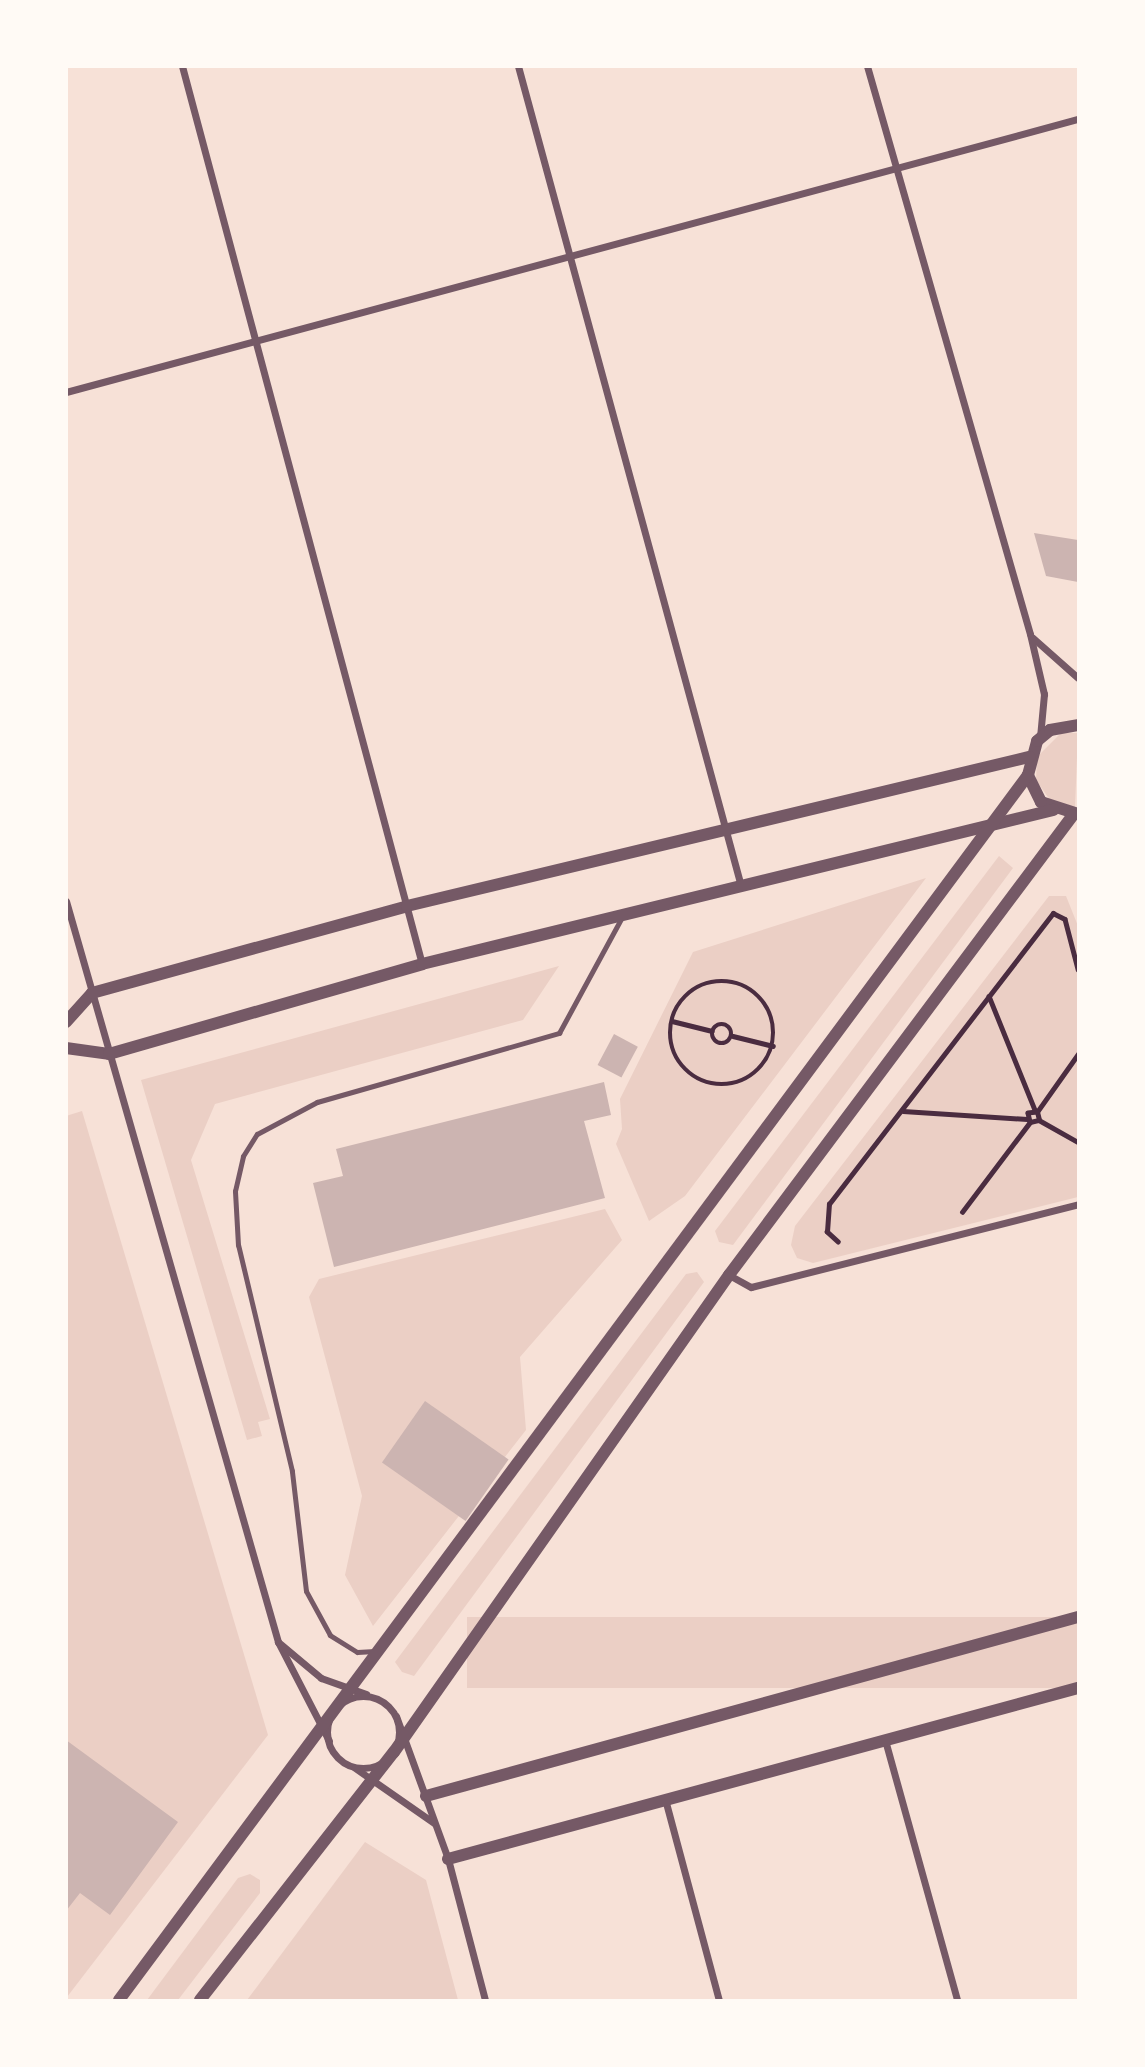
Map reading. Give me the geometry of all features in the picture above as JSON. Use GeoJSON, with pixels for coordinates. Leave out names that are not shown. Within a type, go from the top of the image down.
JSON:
{"type":"FeatureCollection","features":[{"type":"Feature","properties":{"kind":"street"},"geometry":{"type":"LineString","coordinates":[[182,66],[422,964]]}},
{"type":"Feature","properties":{"kind":"street"},"geometry":{"type":"LineString","coordinates":[[519,66],[741,886]]}},
{"type":"Feature","properties":{"kind":"street"},"geometry":{"type":"LineString","coordinates":[[867,66],[893,169],[1030,634],[1045,704],[1037,741],[1029,757],[1028,775],[1032,789],[1053,810]]}},
{"type":"Feature","properties":{"kind":"street"},"geometry":{"type":"LineString","coordinates":[[66,392],[1079,119]]}},
{"type":"Feature","properties":{"kind":"street"},"geometry":{"type":"LineString","coordinates":[[1030,634],[1079,678]]}},
{"type":"Feature","properties":{"kind":"street"},"geometry":{"type":"LineString","coordinates":[[1037,741],[1051,730],[1079,725]]}},
{"type":"Feature","properties":{"kind":"street"},"geometry":{"type":"LineString","coordinates":[[66,1022],[92,993],[407,906],[1029,757]]}},
{"type":"Feature","properties":{"kind":"street"},"geometry":{"type":"LineString","coordinates":[[119,2000],[997,825],[1028,775]]}},
{"type":"Feature","properties":{"kind":"street"},"geometry":{"type":"LineString","coordinates":[[66,1048],[108,1054],[422,964],[1053,810],[1077,815],[729,1275],[394,1752],[200,2000]]}},
{"type":"Feature","properties":{"kind":"street"},"geometry":{"type":"LineString","coordinates":[[66,901],[278,1642],[320,1730],[328,1741],[370,1780],[435,1822]]}},
{"type":"Feature","properties":{"kind":"street"},"geometry":{"type":"LineString","coordinates":[[729,1275],[751,1287],[1079,1204]]}},
{"type":"Feature","properties":{"kind":"street"},"geometry":{"type":"LineString","coordinates":[[426,1796],[1079,1617]]}},
{"type":"Feature","properties":{"kind":"street"},"geometry":{"type":"LineString","coordinates":[[278,1642],[320,1678],[372,1697],[396,1716],[406,1734],[448,1859],[485,2000]]}},
{"type":"Feature","properties":{"kind":"street"},"geometry":{"type":"LineString","coordinates":[[448,1859],[1079,1688]]}},
{"type":"Feature","properties":{"kind":"street"},"geometry":{"type":"LineString","coordinates":[[328,1741],[335,1709],[352,1698],[372,1697]]}},
{"type":"Feature","properties":{"kind":"street"},"geometry":{"type":"LineString","coordinates":[[394,1752],[396,1716]]}},
{"type":"Feature","properties":{"kind":"street"},"geometry":{"type":"LineString","coordinates":[[886,1740],[957,2000]]}},
{"type":"Feature","properties":{"kind":"street"},"geometry":{"type":"LineString","coordinates":[[352,1766],[375,1766],[394,1752]]}},
{"type":"Feature","properties":{"kind":"street"},"geometry":{"type":"LineString","coordinates":[[665,1799],[719,2000]]}},
{"type":"Feature","properties":{"kind":"lane"},"geometry":{"type":"LineString","coordinates":[[379,1651],[357,1652],[330,1635],[306,1591],[292,1471],[238,1245],[235,1191],[243,1156],[257,1134],[317,1102],[559,1033],[622,917]]}},
{"type":"Feature","properties":{"kind":"path"},"geometry":{"type":"LineString","coordinates":[[849,1240],[830,1238],[829,1204],[1053,913],[1065,919],[1079,969]]}},
{"type":"Feature","properties":{"kind":"path"},"geometry":{"type":"LineString","coordinates":[[733,982],[749,988],[770,1011],[773,1046],[750,1078],[711,1085],[675,1055],[672,1021],[678,1005],[702,985],[733,982]]}},
{"type":"Feature","properties":{"kind":"path"},"geometry":{"type":"LineString","coordinates":[[989,996],[1039,1120]]}},
{"type":"Feature","properties":{"kind":"path"},"geometry":{"type":"LineString","coordinates":[[672,1021],[712,1031],[720,1044],[733,1037],[773,1046]]}},
{"type":"Feature","properties":{"kind":"path"},"geometry":{"type":"LineString","coordinates":[[712,1031],[723,1023],[733,1037]]}},
{"type":"Feature","properties":{"kind":"path"},"geometry":{"type":"LineString","coordinates":[[962,1213],[1079,1054]]}},
{"type":"Feature","properties":{"kind":"path"},"geometry":{"type":"LineString","coordinates":[[902,1111],[1039,1120],[1079,1142]]}},
{"type":"Feature","properties":{"kind":"path"},"geometry":{"type":"LineString","coordinates":[[949,1216],[975,1209]]}},
{"type":"Feature","properties":{"kind":"shaded area"},"geometry":{"type":"Polygon","coordinates":[[[1061,733],[1078,733],[1075,807],[1050,800],[1036,780],[1037,757],[1061,733]]]}},
{"type":"Feature","properties":{"kind":"shaded area"},"geometry":{"type":"Polygon","coordinates":[[[999,856],[1013,868],[733,1245],[719,1242],[715,1231],[999,856]]]}},
{"type":"Feature","properties":{"kind":"shaded area"},"geometry":{"type":"Polygon","coordinates":[[[926,878],[685,1196],[649,1221],[616,1144],[622,1129],[620,1099],[693,952],[926,878]]]}},
{"type":"Feature","properties":{"kind":"shaded area"},"geometry":{"type":"Polygon","coordinates":[[[1049,896],[1066,896],[1078,926],[1078,1197],[813,1263],[797,1258],[791,1245],[795,1226],[1049,896]]]}},
{"type":"Feature","properties":{"kind":"shaded area"},"geometry":{"type":"Polygon","coordinates":[[[559,966],[523,1020],[215,1104],[191,1160],[270,1419],[258,1422],[262,1436],[247,1440],[141,1080],[559,966]]]}},
{"type":"Feature","properties":{"kind":"shaded area"},"geometry":{"type":"Polygon","coordinates":[[[82,1111],[268,1735],[67,1997],[66,1116],[82,1111]]]}},
{"type":"Feature","properties":{"kind":"shaded area"},"geometry":{"type":"Polygon","coordinates":[[[605,1209],[622,1240],[520,1357],[526,1430],[373,1626],[345,1575],[362,1496],[309,1297],[319,1279],[605,1209]]]}},
{"type":"Feature","properties":{"kind":"shaded area"},"geometry":{"type":"Polygon","coordinates":[[[697,1272],[704,1282],[414,1676],[402,1672],[395,1662],[686,1274],[697,1272]]]}},
{"type":"Feature","properties":{"kind":"shaded area"},"geometry":{"type":"Polygon","coordinates":[[[467,1617],[1078,1617],[1078,1688],[467,1688],[467,1617]]]}},
{"type":"Feature","properties":{"kind":"shaded area"},"geometry":{"type":"Polygon","coordinates":[[[365,1842],[426,1880],[458,2000],[247,2000],[365,1842]]]}},
{"type":"Feature","properties":{"kind":"shaded area"},"geometry":{"type":"Polygon","coordinates":[[[250,1874],[260,1880],[260,1893],[178,2000],[147,2000],[238,1878],[250,1874]]]}},
{"type":"Feature","properties":{"kind":"building"},"geometry":{"type":"Polygon","coordinates":[[[1034,533],[1078,540],[1078,582],[1046,576],[1034,533]]]}},
{"type":"Feature","properties":{"kind":"building"},"geometry":{"type":"Polygon","coordinates":[[[614,1034],[638,1047],[621,1078],[598,1065],[614,1034]]]}},
{"type":"Feature","properties":{"kind":"building"},"geometry":{"type":"Polygon","coordinates":[[[604,1082],[611,1115],[584,1121],[605,1198],[334,1267],[313,1183],[343,1176],[336,1149],[604,1082]]]}},
{"type":"Feature","properties":{"kind":"building"},"geometry":{"type":"Polygon","coordinates":[[[425,1401],[509,1460],[466,1521],[382,1462],[425,1401]]]}},
{"type":"Feature","properties":{"kind":"building"},"geometry":{"type":"Polygon","coordinates":[[[66,1740],[178,1822],[110,1915],[80,1893],[66,1911],[66,1740]]]}}]}
